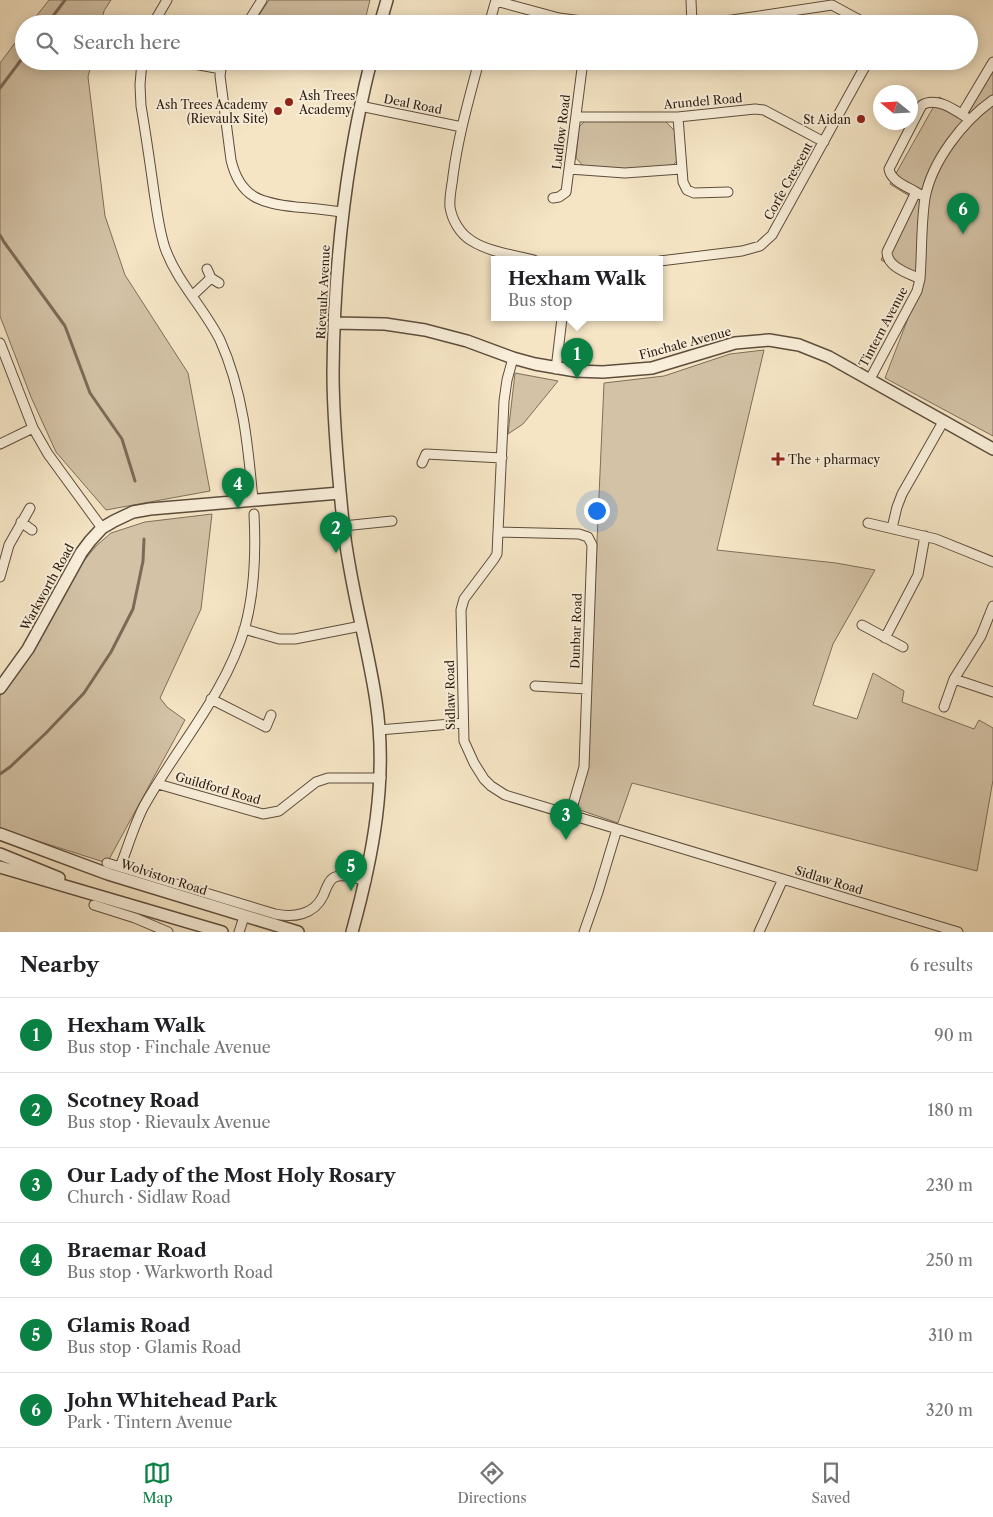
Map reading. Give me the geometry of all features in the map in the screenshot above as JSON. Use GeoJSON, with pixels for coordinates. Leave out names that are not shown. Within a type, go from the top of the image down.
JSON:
{"type":"FeatureCollection","features":[{"type":"Feature","properties":{"kind":"street"},"geometry":{"type":"LineString","coordinates":[[158,15],[167,0]]}},
{"type":"Feature","properties":{"kind":"street"},"geometry":{"type":"LineString","coordinates":[[253,15],[262,0]]}},
{"type":"Feature","properties":{"kind":"street"},"geometry":{"type":"LineString","coordinates":[[383,15],[387,0]]}},
{"type":"Feature","properties":{"kind":"street"},"geometry":{"type":"LineString","coordinates":[[691,0],[692,15]]}},
{"type":"Feature","properties":{"kind":"street"},"geometry":{"type":"LineString","coordinates":[[492,15],[496,1],[548,15]]}},
{"type":"Feature","properties":{"kind":"street"},"geometry":{"type":"LineString","coordinates":[[765,15],[832,5],[850,15]]}},
{"type":"Feature","properties":{"kind":"street"},"geometry":{"type":"LineString","coordinates":[[925,197],[894,180],[888,168],[922,104],[937,102],[966,116],[993,62]]}},
{"type":"Feature","properties":{"kind":"street"},"geometry":{"type":"LineString","coordinates":[[141,70],[141,106],[161,234],[174,269],[207,317],[234,376],[245,430],[252,500]]}},
{"type":"Feature","properties":{"kind":"street"},"geometry":{"type":"LineString","coordinates":[[223,70],[231,160],[233,169],[242,187],[251,196],[272,204],[342,212]]}},
{"type":"Feature","properties":{"kind":"street","name":"Rievaulx Avenue"},"geometry":{"type":"LineString","coordinates":[[352,932],[366,881],[376,828],[380,778],[380,730],[372,676],[343,526],[333,374],[334,323],[342,212],[360,106],[369,70]]}},
{"type":"Feature","properties":{"kind":"street"},"geometry":{"type":"LineString","coordinates":[[477,70],[462,126],[450,200],[454,221],[464,235],[477,244],[520,256]]}},
{"type":"Feature","properties":{"kind":"street","name":"Ludlow Road"},"geometry":{"type":"LineString","coordinates":[[553,198],[559,197],[566,192],[582,70]]}},
{"type":"Feature","properties":{"kind":"street","name":"Corfe Crescent"},"geometry":{"type":"LineString","coordinates":[[663,260],[742,251],[760,246],[772,235],[863,70]]}},
{"type":"Feature","properties":{"kind":"street","name":"Tintern Avenue"},"geometry":{"type":"LineString","coordinates":[[870,379],[913,302],[920,279],[925,197],[932,176],[966,116],[993,100]]}},
{"type":"Feature","properties":{"kind":"street","name":"Deal Road"},"geometry":{"type":"LineString","coordinates":[[360,106],[462,126]]}},
{"type":"Feature","properties":{"kind":"street","name":"Arundel Road"},"geometry":{"type":"LineString","coordinates":[[576,117],[678,117],[755,109],[764,110],[824,142]]}},
{"type":"Feature","properties":{"kind":"street"},"geometry":{"type":"LineString","coordinates":[[678,117],[681,169],[683,182],[687,190],[694,193],[728,192]]}},
{"type":"Feature","properties":{"kind":"street"},"geometry":{"type":"LineString","coordinates":[[569,169],[625,173],[681,169]]}},
{"type":"Feature","properties":{"kind":"street"},"geometry":{"type":"LineString","coordinates":[[916,192],[887,252],[887,258],[891,263],[920,279]]}},
{"type":"Feature","properties":{"kind":"street"},"geometry":{"type":"LineString","coordinates":[[192,296],[215,280],[207,269]]}},
{"type":"Feature","properties":{"kind":"street"},"geometry":{"type":"LineString","coordinates":[[556,368],[562,321]]}},
{"type":"Feature","properties":{"kind":"street","name":"Finchale Avenue"},"geometry":{"type":"LineString","coordinates":[[334,323],[385,324],[425,330],[467,341],[513,358],[576,371],[603,372],[652,368],[735,343],[769,340],[799,345],[813,349],[870,379],[993,450]]}},
{"type":"Feature","properties":{"kind":"street"},"geometry":{"type":"LineString","coordinates":[[0,343],[33,428],[48,454],[102,528]]}},
{"type":"Feature","properties":{"kind":"street","name":"Sidlaw Road"},"geometry":{"type":"LineString","coordinates":[[513,358],[504,401],[497,554],[462,604],[463,723],[466,748],[484,779],[505,795],[958,932]]}},
{"type":"Feature","properties":{"kind":"street"},"geometry":{"type":"LineString","coordinates":[[892,528],[902,494],[943,422]]}},
{"type":"Feature","properties":{"kind":"street"},"geometry":{"type":"LineString","coordinates":[[0,444],[33,428]]}},
{"type":"Feature","properties":{"kind":"street"},"geometry":{"type":"LineString","coordinates":[[422,463],[426,454],[502,458]]}},
{"type":"Feature","properties":{"kind":"street","name":"Warkworth Road"},"geometry":{"type":"LineString","coordinates":[[0,688],[28,649],[80,553],[102,528],[133,512],[182,505],[340,493]]}},
{"type":"Feature","properties":{"kind":"street"},"geometry":{"type":"LineString","coordinates":[[0,577],[9,545],[30,508]]}},
{"type":"Feature","properties":{"kind":"street"},"geometry":{"type":"LineString","coordinates":[[120,867],[143,808],[211,699],[230,665],[244,629],[252,596],[256,549],[254,514]]}},
{"type":"Feature","properties":{"kind":"street"},"geometry":{"type":"LineString","coordinates":[[343,526],[392,521]]}},
{"type":"Feature","properties":{"kind":"street"},"geometry":{"type":"LineString","coordinates":[[21,522],[32,530]]}},
{"type":"Feature","properties":{"kind":"street"},"geometry":{"type":"LineString","coordinates":[[868,523],[925,536],[993,562]]}},
{"type":"Feature","properties":{"kind":"street","name":"Dunbar Road"},"geometry":{"type":"LineString","coordinates":[[499,532],[579,534],[588,537],[592,545],[584,767],[570,815]]}},
{"type":"Feature","properties":{"kind":"street"},"geometry":{"type":"LineString","coordinates":[[885,638],[918,575],[925,536]]}},
{"type":"Feature","properties":{"kind":"street"},"geometry":{"type":"LineString","coordinates":[[944,707],[954,679],[981,636],[993,606]]}},
{"type":"Feature","properties":{"kind":"street"},"geometry":{"type":"LineString","coordinates":[[862,625],[903,647]]}},
{"type":"Feature","properties":{"kind":"street"},"geometry":{"type":"LineString","coordinates":[[244,629],[294,640],[361,626]]}},
{"type":"Feature","properties":{"kind":"street"},"geometry":{"type":"LineString","coordinates":[[954,679],[993,692]]}},
{"type":"Feature","properties":{"kind":"street"},"geometry":{"type":"LineString","coordinates":[[535,686],[587,689]]}},
{"type":"Feature","properties":{"kind":"street"},"geometry":{"type":"LineString","coordinates":[[211,699],[266,727],[271,715]]}},
{"type":"Feature","properties":{"kind":"street"},"geometry":{"type":"LineString","coordinates":[[380,730],[463,723]]}},
{"type":"Feature","properties":{"kind":"street","name":"Guildford Road"},"geometry":{"type":"LineString","coordinates":[[158,784],[264,814],[279,811],[316,782],[328,778],[380,778]]}},
{"type":"Feature","properties":{"kind":"street"},"geometry":{"type":"LineString","coordinates":[[584,932],[617,829]]}},
{"type":"Feature","properties":{"kind":"street","name":"Wolviston Road"},"geometry":{"type":"LineString","coordinates":[[0,834],[108,874],[298,932]]}},
{"type":"Feature","properties":{"kind":"street"},"geometry":{"type":"LineString","coordinates":[[0,854],[129,904]]}},
{"type":"Feature","properties":{"kind":"street"},"geometry":{"type":"LineString","coordinates":[[107,863],[275,914],[288,916],[297,915],[314,908],[322,898],[328,883],[335,877],[344,876],[366,881]]}},
{"type":"Feature","properties":{"kind":"street"},"geometry":{"type":"LineString","coordinates":[[0,867],[222,932]]}},
{"type":"Feature","properties":{"kind":"street"},"geometry":{"type":"LineString","coordinates":[[759,932],[783,879]]}},
{"type":"Feature","properties":{"kind":"street"},"geometry":{"type":"LineString","coordinates":[[94,905],[120,917],[168,932]]}},
{"type":"Feature","properties":{"kind":"street"},"geometry":{"type":"LineString","coordinates":[[239,932],[244,916]]}},
{"type":"Feature","properties":{"kind":"shaded area"},"geometry":{"type":"Polygon","coordinates":[[[49,0],[111,0],[103,15],[37,15],[49,0]]]}},
{"type":"Feature","properties":{"kind":"shaded area"},"geometry":{"type":"Polygon","coordinates":[[[269,0],[370,0],[366,15],[259,15],[269,0]]]}},
{"type":"Feature","properties":{"kind":"shaded area"},"geometry":{"type":"Polygon","coordinates":[[[15,43],[15,70],[90,70],[88,77],[105,216],[125,275],[188,373],[210,491],[106,510],[56,452],[31,397],[0,316],[0,63],[15,43]]]}},
{"type":"Feature","properties":{"kind":"shaded area"},"geometry":{"type":"Polygon","coordinates":[[[993,60],[993,436],[885,378],[922,282],[920,279],[881,260],[911,197],[890,184],[939,97],[961,108],[993,60]]]}},
{"type":"Feature","properties":{"kind":"shaded area"},"geometry":{"type":"Polygon","coordinates":[[[585,121],[665,121],[676,132],[678,160],[671,167],[629,169],[584,167],[576,158],[579,127],[585,121]]]}},
{"type":"Feature","properties":{"kind":"shaded area"},"geometry":{"type":"Polygon","coordinates":[[[764,350],[717,550],[836,563],[875,570],[833,644],[813,705],[857,719],[873,673],[904,691],[902,702],[974,729],[979,720],[993,728],[993,780],[977,871],[632,783],[618,823],[577,809],[587,767],[604,383],[664,376],[730,354],[764,350]]]}},
{"type":"Feature","properties":{"kind":"shaded area"},"geometry":{"type":"Polygon","coordinates":[[[515,373],[558,381],[523,424],[508,434],[515,373]]]}},
{"type":"Feature","properties":{"kind":"shaded area"},"geometry":{"type":"Polygon","coordinates":[[[212,514],[201,609],[160,698],[167,707],[185,720],[107,863],[0,829],[0,696],[22,668],[83,562],[96,546],[111,533],[145,522],[212,514]]]}},
{"type":"Feature","properties":{"kind":"waterway"},"geometry":{"type":"LineString","coordinates":[[54,15],[65,0]]}},
{"type":"Feature","properties":{"kind":"waterway"},"geometry":{"type":"LineString","coordinates":[[0,88],[15,68]]}},
{"type":"Feature","properties":{"kind":"waterway"},"geometry":{"type":"LineString","coordinates":[[0,235],[65,326],[90,393],[122,439],[135,481]]}},
{"type":"Feature","properties":{"kind":"waterway"},"geometry":{"type":"LineString","coordinates":[[0,774],[46,733],[84,693],[111,652],[133,609],[143,561],[144,539]]}},
{"type":"Feature","properties":{"kind":"place","name":"Ash Trees Academy"},"geometry":{"type":"Point","coordinates":[289,102]}},
{"type":"Feature","properties":{"kind":"place","name":"Ash Trees Academy (Rievaulx Site)"},"geometry":{"type":"Point","coordinates":[278,111]}},
{"type":"Feature","properties":{"kind":"place","name":"St Aidan"},"geometry":{"type":"Point","coordinates":[861,119]}},
{"type":"Feature","properties":{"kind":"place","name":"John Whitehead Park"},"geometry":{"type":"Point","coordinates":[963,234]}},
{"type":"Feature","properties":{"kind":"place","name":"Hexham Walk"},"geometry":{"type":"Point","coordinates":[577,379]}},
{"type":"Feature","properties":{"kind":"place","name":"The + pharmacy"},"geometry":{"type":"Point","coordinates":[778,459]}},
{"type":"Feature","properties":{"kind":"place","name":"Braemar Road"},"geometry":{"type":"Point","coordinates":[238,509]}},
{"type":"Feature","properties":{"kind":"place","name":"Scotney Road"},"geometry":{"type":"Point","coordinates":[336,553]}},
{"type":"Feature","properties":{"kind":"place","name":"Our Lady of the Most Holy Rosary"},"geometry":{"type":"Point","coordinates":[566,840]}},
{"type":"Feature","properties":{"kind":"place","name":"Glamis Road"},"geometry":{"type":"Point","coordinates":[351,891]}}]}
